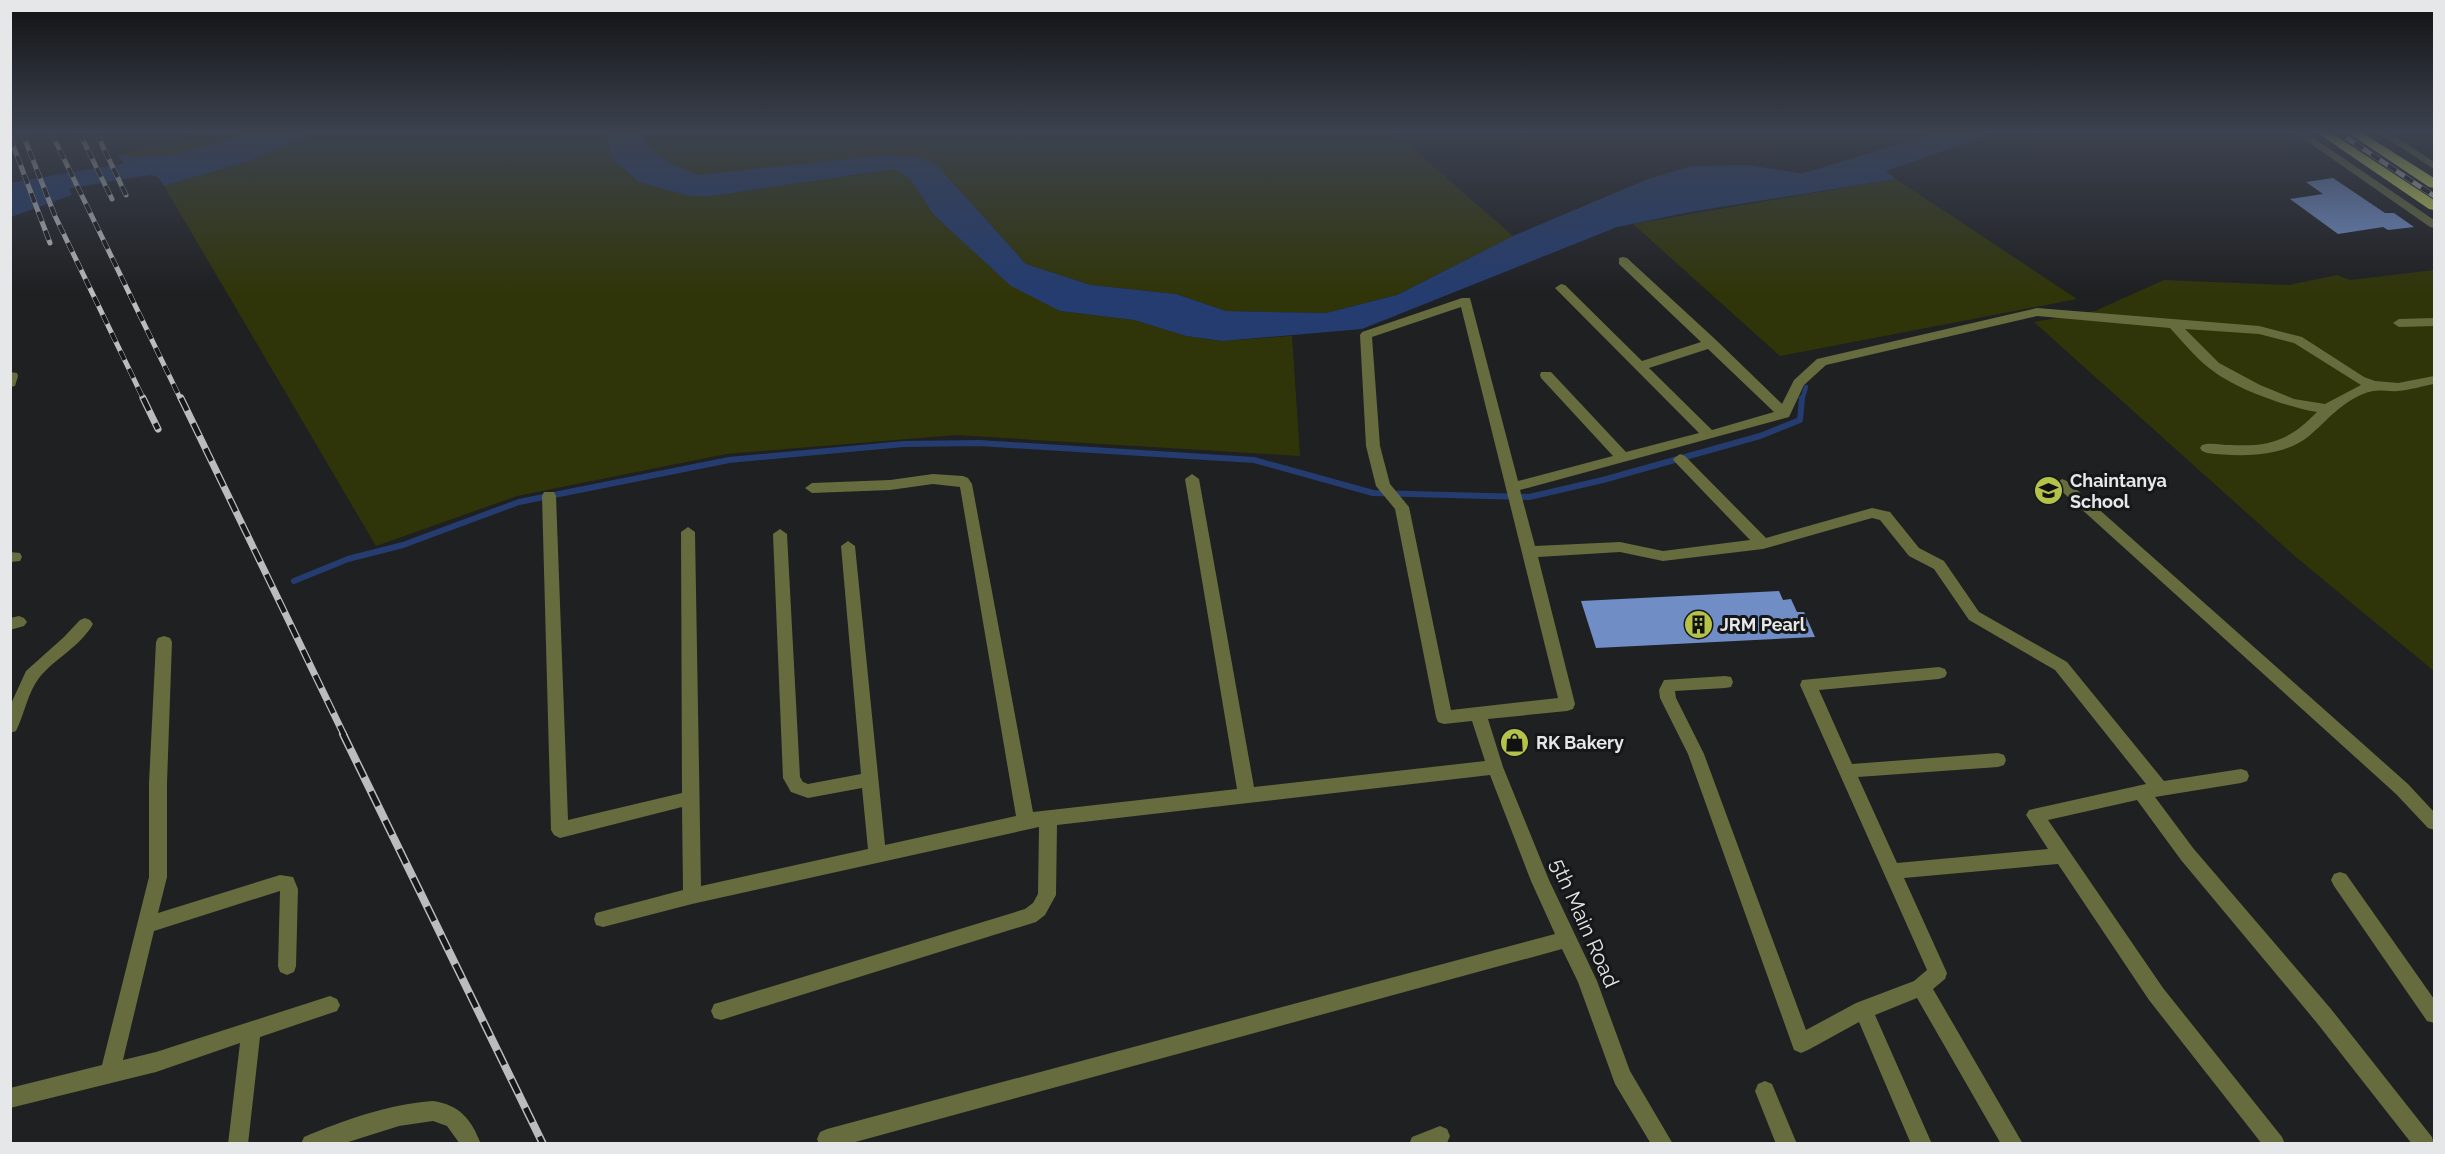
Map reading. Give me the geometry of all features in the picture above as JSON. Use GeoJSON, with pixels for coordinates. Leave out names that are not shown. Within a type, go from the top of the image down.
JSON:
{"type":"FeatureCollection","features":[{"type":"Feature","properties":{"kind":"highway"},"geometry":{"type":"LineString","coordinates":[[2404,186],[2434,206]]}},
{"type":"Feature","properties":{"kind":"street"},"geometry":{"type":"LineString","coordinates":[[2378,186],[2434,225]]}},
{"type":"Feature","properties":{"kind":"street"},"geometry":{"type":"LineString","coordinates":[[1623,261],[1712,343],[1784,414]]}},
{"type":"Feature","properties":{"kind":"street"},"geometry":{"type":"LineString","coordinates":[[1562,288],[1710,435]]}},
{"type":"Feature","properties":{"kind":"street"},"geometry":{"type":"LineString","coordinates":[[1466,301],[1514,494],[1567,704],[1444,717],[1402,507],[1383,486],[1373,446],[1366,335],[1466,301]]}},
{"type":"Feature","properties":{"kind":"street"},"geometry":{"type":"LineString","coordinates":[[1514,494],[1622,457],[1784,414],[1799,382],[1822,362],[1988,321],[2037,312],[2259,330],[2290,337],[2316,351],[2359,380],[2374,385],[2398,387],[2434,380]]}},
{"type":"Feature","properties":{"kind":"street"},"geometry":{"type":"LineString","coordinates":[[2399,323],[2434,322]]}},
{"type":"Feature","properties":{"kind":"street"},"geometry":{"type":"LineString","coordinates":[[2172,324],[2214,366],[2255,388],[2291,403],[2328,409]]}},
{"type":"Feature","properties":{"kind":"street"},"geometry":{"type":"LineString","coordinates":[[1640,366],[1712,343]]}},
{"type":"Feature","properties":{"kind":"street"},"geometry":{"type":"LineString","coordinates":[[1546,375],[1622,457]]}},
{"type":"Feature","properties":{"kind":"street"},"geometry":{"type":"LineString","coordinates":[[2207,448],[2224,451],[2273,447],[2298,437],[2328,409],[2352,393],[2374,385]]}},
{"type":"Feature","properties":{"kind":"street"},"geometry":{"type":"LineString","coordinates":[[1680,459],[1763,544]]}},
{"type":"Feature","properties":{"kind":"street"},"geometry":{"type":"LineString","coordinates":[[812,488],[890,485],[933,479],[963,481],[968,487],[985,597],[1009,717],[1026,822]]}},
{"type":"Feature","properties":{"kind":"street"},"geometry":{"type":"LineString","coordinates":[[1192,479],[1247,796]]}},
{"type":"Feature","properties":{"kind":"street"},"geometry":{"type":"LineString","coordinates":[[2062,484],[2402,789],[2434,823]]}},
{"type":"Feature","properties":{"kind":"street"},"geometry":{"type":"LineString","coordinates":[[549,496],[560,830],[690,798]]}},
{"type":"Feature","properties":{"kind":"street"},"geometry":{"type":"LineString","coordinates":[[1529,552],[1620,547],[1663,556],[1763,544],[1872,513],[1885,516],[1914,552],[1939,566],[1974,616],[2061,666],[2160,789]]}},
{"type":"Feature","properties":{"kind":"street"},"geometry":{"type":"LineString","coordinates":[[688,532],[692,896]]}},
{"type":"Feature","properties":{"kind":"street"},"geometry":{"type":"LineString","coordinates":[[780,534],[792,778],[797,787],[808,791],[870,779]]}},
{"type":"Feature","properties":{"kind":"street"},"geometry":{"type":"LineString","coordinates":[[848,546],[877,855]]}},
{"type":"Feature","properties":{"kind":"street"},"geometry":{"type":"LineString","coordinates":[[10,726],[18,689],[85,624]]}},
{"type":"Feature","properties":{"kind":"street"},"geometry":{"type":"LineString","coordinates":[[110,1073],[158,877],[164,642]]}},
{"type":"Feature","properties":{"kind":"street"},"geometry":{"type":"LineString","coordinates":[[1725,682],[1670,685],[1667,690],[1668,698],[1696,754],[1801,1043],[1863,1010],[1921,987],[1938,973],[1808,685],[1939,673]]}},
{"type":"Feature","properties":{"kind":"street","name":"5th Main Road"},"geometry":{"type":"LineString","coordinates":[[1478,715],[1495,767],[1540,881],[1587,981],[1622,1077],[1663,1143]]}},
{"type":"Feature","properties":{"kind":"street"},"geometry":{"type":"LineString","coordinates":[[1847,771],[1998,760]]}},
{"type":"Feature","properties":{"kind":"street"},"geometry":{"type":"LineString","coordinates":[[603,920],[692,896],[1048,818],[1495,767]]}},
{"type":"Feature","properties":{"kind":"street"},"geometry":{"type":"LineString","coordinates":[[2241,776],[2141,792],[2035,815],[2156,994],[2275,1143]]}},
{"type":"Feature","properties":{"kind":"street"},"geometry":{"type":"LineString","coordinates":[[2141,792],[2187,854],[2324,1016],[2425,1143]]}},
{"type":"Feature","properties":{"kind":"street"},"geometry":{"type":"LineString","coordinates":[[721,1011],[1030,916],[1039,909],[1047,895],[1048,818]]}},
{"type":"Feature","properties":{"kind":"street"},"geometry":{"type":"LineString","coordinates":[[1893,871],[2061,856]]}},
{"type":"Feature","properties":{"kind":"street"},"geometry":{"type":"LineString","coordinates":[[2340,880],[2434,1014]]}},
{"type":"Feature","properties":{"kind":"street"},"geometry":{"type":"LineString","coordinates":[[147,925],[280,883],[287,883],[289,889],[287,966]]}},
{"type":"Feature","properties":{"kind":"street"},"geometry":{"type":"LineString","coordinates":[[827,1139],[1567,939]]}},
{"type":"Feature","properties":{"kind":"street"},"geometry":{"type":"LineString","coordinates":[[1921,987],[2013,1143]]}},
{"type":"Feature","properties":{"kind":"street"},"geometry":{"type":"LineString","coordinates":[[10,1098],[156,1062],[330,1005]]}},
{"type":"Feature","properties":{"kind":"street"},"geometry":{"type":"LineString","coordinates":[[1863,1010],[1922,1143]]}},
{"type":"Feature","properties":{"kind":"street"},"geometry":{"type":"LineString","coordinates":[[238,1143],[251,1030]]}},
{"type":"Feature","properties":{"kind":"street"},"geometry":{"type":"LineString","coordinates":[[1766,1091],[1787,1143]]}},
{"type":"Feature","properties":{"kind":"street"},"geometry":{"type":"LineString","coordinates":[[311,1143],[422,1110],[445,1113],[462,1124],[471,1143]]}},
{"type":"Feature","properties":{"kind":"street"},"geometry":{"type":"LineString","coordinates":[[1419,1143],[1440,1136]]}},
{"type":"Feature","properties":{"kind":"green space"},"geometry":{"type":"Polygon","coordinates":[[[164,186],[669,186],[690,196],[711,196],[780,186],[915,186],[934,215],[973,250],[1060,311],[1134,320],[1186,336],[1221,341],[1292,336],[1300,456],[956,435],[726,454],[517,496],[376,546],[164,186]]]}},
{"type":"Feature","properties":{"kind":"green space"},"geometry":{"type":"Polygon","coordinates":[[[956,186],[1456,186],[1513,236],[1397,295],[1326,313],[1226,311],[1176,294],[1091,285],[1026,264],[956,186]]]}},
{"type":"Feature","properties":{"kind":"green space"},"geometry":{"type":"Polygon","coordinates":[[[1856,186],[1906,186],[2077,299],[1780,356],[1633,224],[1856,186]]]}},
{"type":"Feature","properties":{"kind":"green space"},"geometry":{"type":"Polygon","coordinates":[[[2434,270],[2434,671],[2297,558],[2034,322],[2095,311],[2164,280],[2289,285],[2337,275],[2350,280],[2434,270]]]}},
{"type":"Feature","properties":{"kind":"water"},"geometry":{"type":"Polygon","coordinates":[[[18,186],[67,186],[72,195],[11,217],[11,188],[18,186]]]}},
{"type":"Feature","properties":{"kind":"water"},"geometry":{"type":"Polygon","coordinates":[[[653,186],[780,186],[711,196],[690,196],[653,186]]]}},
{"type":"Feature","properties":{"kind":"water"},"geometry":{"type":"Polygon","coordinates":[[[915,186],[956,186],[1026,264],[1091,285],[1176,294],[1226,311],[1326,313],[1397,295],[1513,236],[1632,186],[1853,186],[1690,212],[1617,227],[1362,329],[1222,341],[1186,336],[1134,320],[1060,311],[1011,286],[934,215],[915,186]]]}},
{"type":"Feature","properties":{"kind":"building"},"geometry":{"type":"Polygon","coordinates":[[[2311,186],[2345,186],[2385,213],[2394,213],[2414,227],[2388,230],[2383,227],[2338,234],[2290,199],[2323,194],[2311,186]]]}},
{"type":"Feature","properties":{"kind":"building","name":"JRM Pearl"},"geometry":{"type":"Polygon","coordinates":[[[1779,591],[1783,600],[1791,599],[1797,612],[1804,612],[1815,637],[1596,648],[1581,601],[1779,591]]]}},
{"type":"Feature","properties":{"kind":"waterway"},"geometry":{"type":"LineString","coordinates":[[10,191],[40,186]]}},
{"type":"Feature","properties":{"kind":"waterway"},"geometry":{"type":"LineString","coordinates":[[1802,400],[1806,387]]}},
{"type":"Feature","properties":{"kind":"waterway"},"geometry":{"type":"LineString","coordinates":[[294,581],[348,559],[403,545],[519,502],[729,460],[904,444],[979,443],[1254,460],[1373,493],[1529,497],[1603,480],[1760,436],[1800,420],[1802,398]]}},
{"type":"Feature","properties":{"kind":"railway"},"geometry":{"type":"LineString","coordinates":[[28,186],[50,243]]}},
{"type":"Feature","properties":{"kind":"railway"},"geometry":{"type":"LineString","coordinates":[[43,186],[55,216],[144,400]]}},
{"type":"Feature","properties":{"kind":"railway"},"geometry":{"type":"LineString","coordinates":[[77,186],[181,400]]}},
{"type":"Feature","properties":{"kind":"railway"},"geometry":{"type":"LineString","coordinates":[[106,186],[112,199]]}},
{"type":"Feature","properties":{"kind":"railway"},"geometry":{"type":"LineString","coordinates":[[122,186],[126,195]]}},
{"type":"Feature","properties":{"kind":"railway"},"geometry":{"type":"LineString","coordinates":[[2419,186],[2434,196]]}},
{"type":"Feature","properties":{"kind":"railway"},"geometry":{"type":"LineString","coordinates":[[143,398],[158,429]]}},
{"type":"Feature","properties":{"kind":"railway"},"geometry":{"type":"LineString","coordinates":[[181,398],[344,735]]}},
{"type":"Feature","properties":{"kind":"railway"},"geometry":{"type":"LineString","coordinates":[[343,734],[543,1144]]}},
{"type":"Feature","properties":{"kind":"place","name":"Chaintanya School"},"geometry":{"type":"Point","coordinates":[2049,490]}},
{"type":"Feature","properties":{"kind":"place","name":"JRM Pearl"},"geometry":{"type":"Point","coordinates":[1699,624]}},
{"type":"Feature","properties":{"kind":"place","name":"RK Bakery"},"geometry":{"type":"Point","coordinates":[1515,742]}}]}
